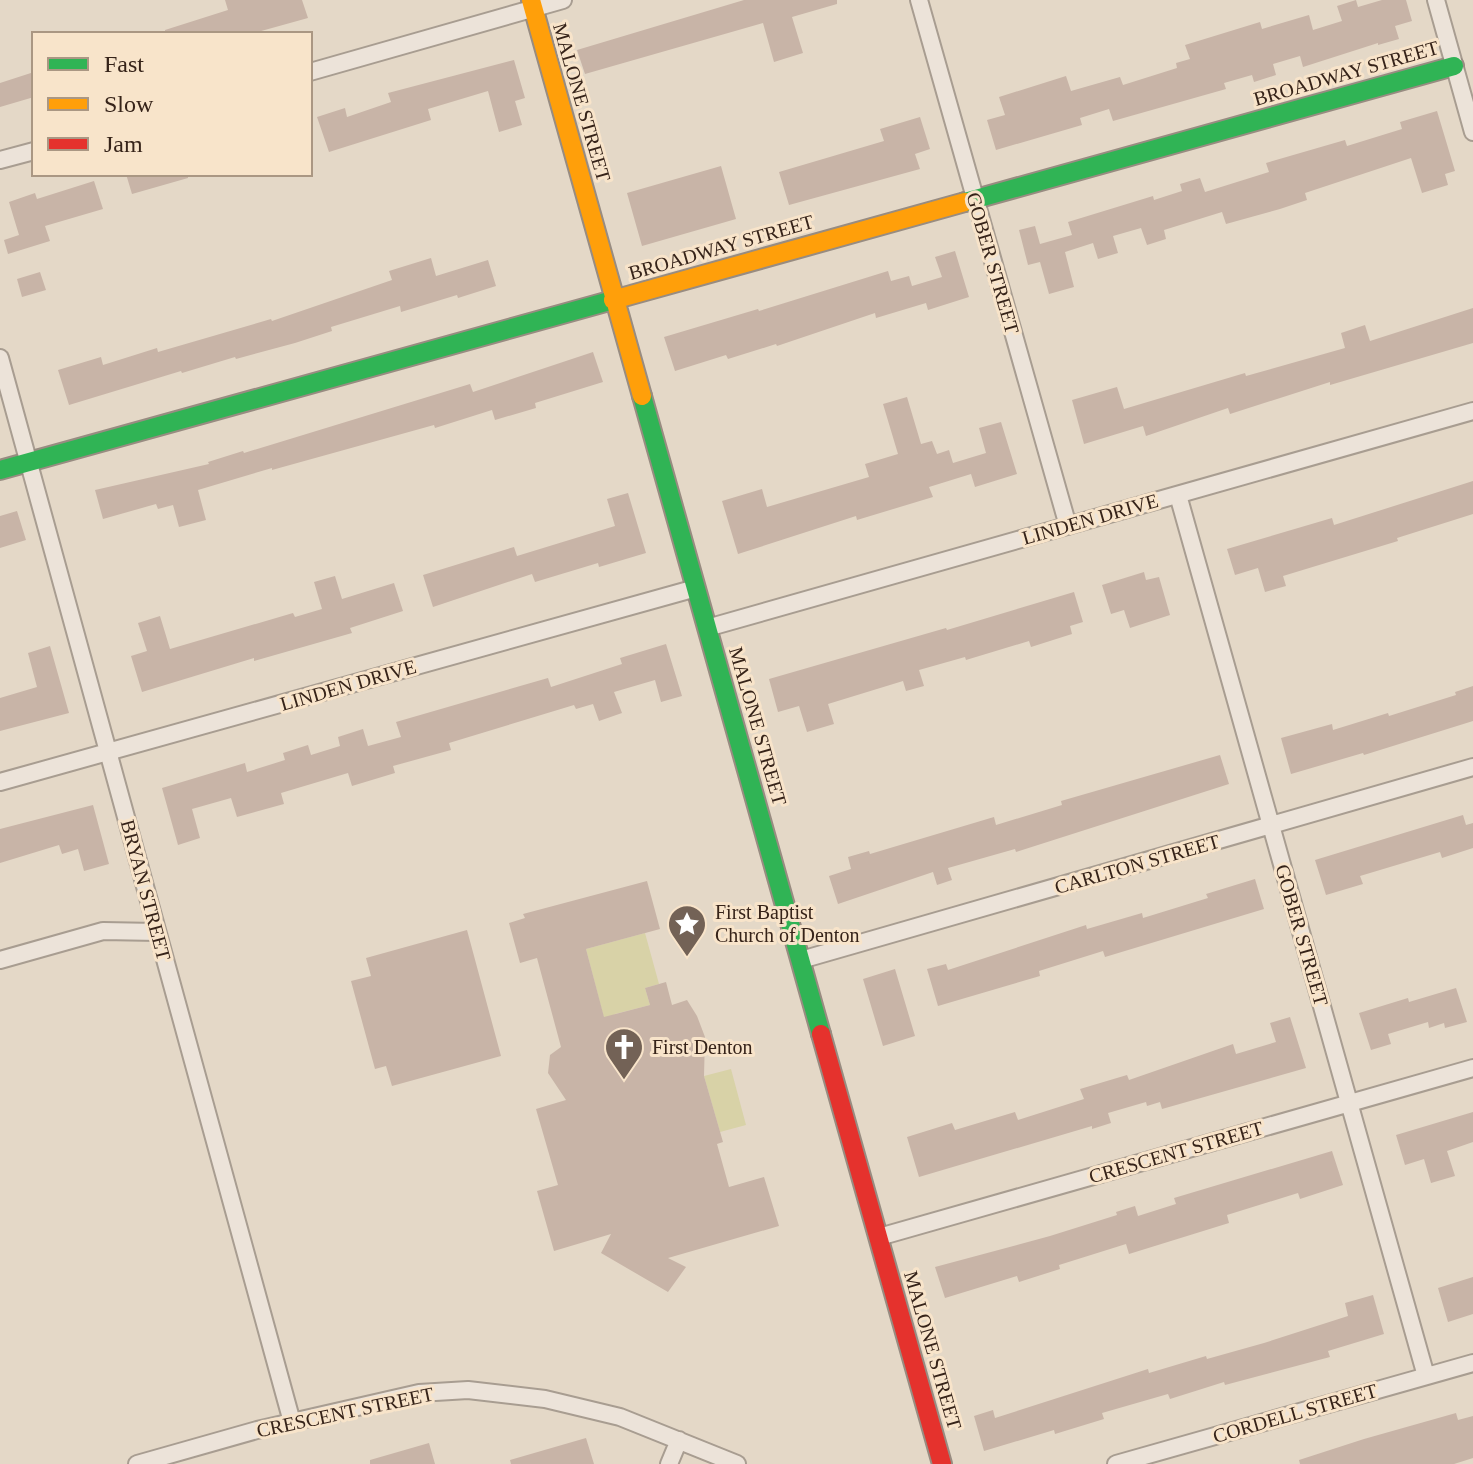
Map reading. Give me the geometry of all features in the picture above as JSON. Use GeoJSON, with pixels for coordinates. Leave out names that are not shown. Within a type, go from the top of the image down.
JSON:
{"type":"FeatureCollection","features":[{"type":"Feature","properties":{"kind":"street"},"geometry":{"type":"LineString","coordinates":[[312,71],[532,4],[563,0]]}},
{"type":"Feature","properties":{"kind":"street","name":"GOBER STREET"},"geometry":{"type":"LineString","coordinates":[[919,0],[1068,526]]}},
{"type":"Feature","properties":{"kind":"street"},"geometry":{"type":"LineString","coordinates":[[1436,0],[1473,132]]}},
{"type":"Feature","properties":{"kind":"street","name":"MALONE STREET"},"geometry":{"type":"LineString","coordinates":[[532,4],[942,1464]]}},
{"type":"Feature","properties":{"kind":"street","name":"BROADWAY STREET"},"geometry":{"type":"LineString","coordinates":[[0,470],[1454,66]]}},
{"type":"Feature","properties":{"kind":"street"},"geometry":{"type":"LineString","coordinates":[[0,160],[32,152]]}},
{"type":"Feature","properties":{"kind":"street","name":"BRYAN STREET"},"geometry":{"type":"LineString","coordinates":[[0,358],[292,1422]]}},
{"type":"Feature","properties":{"kind":"street","name":"LINDEN DRIVE"},"geometry":{"type":"LineString","coordinates":[[707,628],[1473,411]]}},
{"type":"Feature","properties":{"kind":"street","name":"GOBER STREET"},"geometry":{"type":"LineString","coordinates":[[1178,495],[1426,1376]]}},
{"type":"Feature","properties":{"kind":"street","name":"LINDEN DRIVE"},"geometry":{"type":"LineString","coordinates":[[0,782],[696,588]]}},
{"type":"Feature","properties":{"kind":"street","name":"CARLTON STREET"},"geometry":{"type":"LineString","coordinates":[[801,960],[1473,767]]}},
{"type":"Feature","properties":{"kind":"street"},"geometry":{"type":"LineString","coordinates":[[0,960],[103,931],[157,932]]}},
{"type":"Feature","properties":{"kind":"street","name":"CRESCENT STREET"},"geometry":{"type":"LineString","coordinates":[[879,1237],[1473,1068]]}},
{"type":"Feature","properties":{"kind":"street","name":"CORDELL STREET"},"geometry":{"type":"LineString","coordinates":[[1116,1464],[1473,1363]]}},
{"type":"Feature","properties":{"kind":"street","name":"CRESCENT STREET"},"geometry":{"type":"LineString","coordinates":[[137,1464],[292,1422],[419,1393],[468,1390],[571,1403],[620,1417],[737,1464]]}},
{"type":"Feature","properties":{"kind":"street"},"geometry":{"type":"LineString","coordinates":[[669,1464],[679,1440]]}},
{"type":"Feature","properties":{"kind":"shaded area"},"geometry":{"type":"Polygon","coordinates":[[[645,933],[659,984],[645,988],[650,1005],[615,1014],[605,1022],[586,949],[645,933]]]}},
{"type":"Feature","properties":{"kind":"shaded area"},"geometry":{"type":"Polygon","coordinates":[[[731,1069],[746,1125],[720,1132],[704,1076],[731,1069]]]}},
{"type":"Feature","properties":{"kind":"building"},"geometry":{"type":"Polygon","coordinates":[[[225,0],[302,0],[308,18],[257,32],[165,32],[228,10],[225,0]]]}},
{"type":"Feature","properties":{"kind":"building"},"geometry":{"type":"Polygon","coordinates":[[[744,0],[837,0],[837,4],[792,17],[803,53],[774,62],[763,23],[585,74],[577,50],[744,0]]]}},
{"type":"Feature","properties":{"kind":"building"},"geometry":{"type":"Polygon","coordinates":[[[1356,0],[1358,7],[1382,0],[1406,0],[1412,21],[1395,26],[1399,39],[1303,67],[1300,56],[1273,64],[1276,75],[1254,82],[1252,75],[1224,83],[1226,89],[1113,121],[1109,109],[1080,118],[1082,125],[996,150],[987,120],[1005,115],[999,97],[1066,76],[1071,91],[1120,77],[1123,85],[1177,68],[1176,63],[1190,59],[1185,45],[1260,22],[1262,29],[1309,15],[1313,30],[1342,21],[1337,6],[1356,0]]]}},
{"type":"Feature","properties":{"kind":"building"},"geometry":{"type":"Polygon","coordinates":[[[514,60],[525,98],[515,101],[522,125],[499,132],[488,91],[428,109],[431,120],[329,152],[317,117],[345,108],[347,117],[391,102],[388,93],[514,60]]]}},
{"type":"Feature","properties":{"kind":"building"},"geometry":{"type":"Polygon","coordinates":[[[32,73],[32,98],[0,107],[0,83],[32,73]]]}},
{"type":"Feature","properties":{"kind":"building"},"geometry":{"type":"Polygon","coordinates":[[[1437,111],[1455,171],[1445,174],[1448,185],[1422,193],[1411,158],[1305,193],[1307,200],[1280,209],[1226,224],[1222,212],[1164,230],[1166,239],[1147,245],[1141,228],[1113,236],[1118,253],[1098,259],[1093,243],[1065,252],[1074,287],[1049,294],[1040,262],[1028,265],[1019,230],[1035,226],[1040,244],[1072,235],[1068,222],[1153,196],[1154,200],[1182,191],[1180,184],[1200,178],[1205,192],[1269,172],[1266,163],[1345,140],[1347,146],[1402,129],[1400,122],[1437,111]]]}},
{"type":"Feature","properties":{"kind":"building"},"geometry":{"type":"Polygon","coordinates":[[[920,117],[930,149],[915,154],[920,169],[789,205],[779,172],[884,141],[880,129],[920,117]]]}},
{"type":"Feature","properties":{"kind":"building"},"geometry":{"type":"Polygon","coordinates":[[[721,166],[736,219],[642,246],[627,193],[721,166]]]}},
{"type":"Feature","properties":{"kind":"building"},"geometry":{"type":"Polygon","coordinates":[[[127,176],[188,176],[188,178],[132,194],[127,176]]]}},
{"type":"Feature","properties":{"kind":"building"},"geometry":{"type":"Polygon","coordinates":[[[94,181],[103,209],[45,226],[50,241],[8,254],[4,240],[19,235],[9,202],[35,193],[37,199],[94,181]]]}},
{"type":"Feature","properties":{"kind":"building"},"geometry":{"type":"Polygon","coordinates":[[[955,251],[969,297],[928,310],[926,303],[876,318],[875,313],[777,346],[728,359],[726,355],[675,371],[664,337],[888,271],[891,281],[909,276],[912,286],[942,277],[935,257],[955,251]]]}},
{"type":"Feature","properties":{"kind":"building"},"geometry":{"type":"Polygon","coordinates":[[[431,258],[436,276],[488,260],[496,286],[401,312],[400,306],[331,327],[332,331],[295,343],[181,371],[69,405],[58,370],[101,357],[103,365],[157,348],[158,352],[272,321],[392,280],[389,271],[431,258]]]}},
{"type":"Feature","properties":{"kind":"building"},"geometry":{"type":"Polygon","coordinates":[[[40,272],[46,290],[22,297],[17,279],[40,272]]]}},
{"type":"Feature","properties":{"kind":"building"},"geometry":{"type":"Polygon","coordinates":[[[1473,308],[1473,343],[1330,385],[1330,382],[1230,414],[1228,408],[1146,436],[1143,426],[1084,444],[1072,400],[1117,387],[1124,409],[1245,373],[1246,376],[1345,348],[1341,333],[1365,325],[1370,341],[1473,308]]]}},
{"type":"Feature","properties":{"kind":"building"},"geometry":{"type":"Polygon","coordinates":[[[593,352],[603,382],[535,403],[536,408],[495,420],[492,410],[435,428],[434,425],[198,490],[206,520],[179,527],[173,505],[158,509],[156,504],[103,519],[95,490],[209,464],[243,451],[470,384],[473,392],[593,352]]]}},
{"type":"Feature","properties":{"kind":"building"},"geometry":{"type":"Polygon","coordinates":[[[907,397],[921,444],[932,441],[937,454],[949,450],[953,463],[986,453],[979,428],[1001,422],[1017,474],[975,487],[971,474],[929,487],[933,497],[857,520],[856,516],[738,554],[722,501],[762,489],[767,507],[869,477],[865,464],[898,454],[883,404],[907,397]]]}},
{"type":"Feature","properties":{"kind":"building"},"geometry":{"type":"Polygon","coordinates":[[[1473,481],[1473,514],[1397,538],[1398,541],[1283,576],[1286,586],[1265,592],[1258,568],[1235,575],[1227,549],[1332,518],[1334,525],[1473,481]]]}},
{"type":"Feature","properties":{"kind":"building"},"geometry":{"type":"Polygon","coordinates":[[[628,493],[646,553],[599,567],[598,563],[535,582],[532,574],[433,607],[423,575],[514,547],[517,556],[615,526],[607,499],[628,493]]]}},
{"type":"Feature","properties":{"kind":"building"},"geometry":{"type":"Polygon","coordinates":[[[17,511],[26,540],[0,548],[0,516],[17,511]]]}},
{"type":"Feature","properties":{"kind":"building"},"geometry":{"type":"Polygon","coordinates":[[[1144,572],[1146,580],[1159,577],[1170,615],[1130,628],[1124,610],[1111,614],[1102,585],[1144,572]]]}},
{"type":"Feature","properties":{"kind":"building"},"geometry":{"type":"Polygon","coordinates":[[[335,576],[342,599],[394,583],[403,611],[350,628],[352,633],[254,661],[254,658],[142,692],[131,656],[147,651],[138,623],[160,616],[170,649],[293,613],[295,617],[322,609],[314,582],[335,576]]]}},
{"type":"Feature","properties":{"kind":"building"},"geometry":{"type":"Polygon","coordinates":[[[1074,592],[1083,622],[1070,626],[1072,634],[1031,647],[1029,641],[919,670],[924,686],[906,691],[903,681],[828,704],[834,724],[807,732],[799,706],[778,712],[769,679],[1074,592]]]}},
{"type":"Feature","properties":{"kind":"building"},"geometry":{"type":"Polygon","coordinates":[[[666,644],[682,696],[661,702],[655,680],[614,692],[622,713],[599,721],[593,704],[576,709],[574,705],[449,743],[451,750],[393,766],[395,773],[352,786],[348,773],[281,793],[284,804],[237,817],[231,798],[192,809],[200,838],[178,845],[162,788],[245,763],[247,772],[285,760],[283,753],[308,745],[311,755],[340,746],[338,737],[363,729],[368,746],[401,737],[396,722],[548,678],[551,687],[622,664],[620,658],[666,644]]]}},
{"type":"Feature","properties":{"kind":"building"},"geometry":{"type":"Polygon","coordinates":[[[50,646],[69,713],[0,731],[0,698],[37,687],[28,653],[50,646]]]}},
{"type":"Feature","properties":{"kind":"building"},"geometry":{"type":"Polygon","coordinates":[[[1473,686],[1473,721],[1291,774],[1281,738],[1332,724],[1333,730],[1388,713],[1389,716],[1456,695],[1455,692],[1473,686]]]}},
{"type":"Feature","properties":{"kind":"building"},"geometry":{"type":"Polygon","coordinates":[[[1220,755],[1229,784],[1016,852],[1015,849],[948,868],[952,880],[937,885],[933,872],[838,904],[829,876],[851,869],[848,857],[869,851],[870,854],[994,817],[996,825],[1062,805],[1061,801],[1220,755]]]}},
{"type":"Feature","properties":{"kind":"building"},"geometry":{"type":"Polygon","coordinates":[[[93,805],[109,864],[84,871],[78,849],[62,854],[59,845],[0,863],[0,829],[93,805]]]}},
{"type":"Feature","properties":{"kind":"building"},"geometry":{"type":"Polygon","coordinates":[[[1463,815],[1466,825],[1473,823],[1473,848],[1442,858],[1440,852],[1360,876],[1363,884],[1326,895],[1315,860],[1463,815]]]}},
{"type":"Feature","properties":{"kind":"building"},"geometry":{"type":"Polygon","coordinates":[[[1255,879],[1264,909],[1105,957],[1103,951],[1039,971],[1040,976],[938,1006],[927,969],[946,964],[948,970],[1086,925],[1087,929],[1142,913],[1143,918],[1208,898],[1206,894],[1255,879]]]}},
{"type":"Feature","properties":{"kind":"building","name":"First Denton"},"geometry":{"type":"Polygon","coordinates":[[[647,881],[660,929],[586,949],[604,1017],[650,1005],[645,988],[666,982],[672,1005],[687,1000],[705,1037],[704,1076],[723,1142],[717,1144],[729,1187],[764,1177],[779,1226],[668,1258],[686,1267],[668,1292],[601,1253],[611,1234],[554,1251],[537,1191],[558,1185],[536,1109],[566,1100],[548,1073],[550,1055],[561,1047],[537,958],[520,963],[509,923],[525,918],[523,914],[647,881]]]}},
{"type":"Feature","properties":{"kind":"building"},"geometry":{"type":"Polygon","coordinates":[[[467,930],[501,1056],[392,1086],[386,1066],[375,1069],[351,981],[371,976],[366,958],[467,930]]]}},
{"type":"Feature","properties":{"kind":"building"},"geometry":{"type":"Polygon","coordinates":[[[895,969],[915,1036],[883,1046],[863,979],[895,969]]]}},
{"type":"Feature","properties":{"kind":"building"},"geometry":{"type":"Polygon","coordinates":[[[1456,988],[1467,1022],[1445,1028],[1444,1023],[1429,1028],[1428,1022],[1388,1034],[1391,1044],[1371,1050],[1359,1013],[1456,988]]]}},
{"type":"Feature","properties":{"kind":"building"},"geometry":{"type":"Polygon","coordinates":[[[1290,1017],[1306,1068],[1162,1109],[1160,1102],[1147,1106],[1146,1102],[1108,1113],[1111,1123],[919,1177],[907,1137],[952,1123],[955,1130],[1015,1112],[1018,1120],[1084,1099],[1080,1089],[1127,1075],[1129,1080],[1233,1044],[1236,1054],[1276,1042],[1270,1023],[1290,1017]]]}},
{"type":"Feature","properties":{"kind":"building"},"geometry":{"type":"Polygon","coordinates":[[[1473,1112],[1473,1142],[1447,1151],[1455,1176],[1431,1183],[1424,1159],[1405,1165],[1396,1135],[1473,1112]]]}},
{"type":"Feature","properties":{"kind":"building"},"geometry":{"type":"Polygon","coordinates":[[[1332,1151],[1343,1185],[1300,1199],[1298,1193],[1227,1215],[1229,1223],[1129,1254],[1126,1244],[1059,1265],[1060,1269],[1019,1282],[1017,1276],[945,1298],[935,1267],[1050,1236],[1117,1215],[1116,1212],[1135,1206],[1138,1216],[1176,1204],[1174,1198],[1332,1151]]]}},
{"type":"Feature","properties":{"kind":"building"},"geometry":{"type":"Polygon","coordinates":[[[1473,1277],[1473,1314],[1448,1322],[1438,1288],[1473,1277]]]}},
{"type":"Feature","properties":{"kind":"building"},"geometry":{"type":"Polygon","coordinates":[[[1373,1295],[1384,1334],[1328,1351],[1330,1357],[1225,1385],[1224,1382],[1170,1399],[1168,1394],[1102,1413],[1104,1419],[984,1451],[974,1416],[993,1410],[995,1418],[1148,1369],[1149,1373],[1264,1343],[1348,1316],[1345,1303],[1373,1295]]]}},
{"type":"Feature","properties":{"kind":"building"},"geometry":{"type":"Polygon","coordinates":[[[1456,1413],[1458,1420],[1473,1416],[1473,1458],[1454,1464],[1300,1464],[1299,1460],[1456,1413]]]}},
{"type":"Feature","properties":{"kind":"building"},"geometry":{"type":"Polygon","coordinates":[[[586,1438],[594,1464],[511,1464],[510,1460],[586,1438]]]}},
{"type":"Feature","properties":{"kind":"building"},"geometry":{"type":"Polygon","coordinates":[[[429,1443],[435,1464],[370,1464],[370,1460],[429,1443]]]}},
{"type":"Feature","properties":{"kind":"traffic: fast"},"geometry":{"type":"LineString","coordinates":[[965,202],[1454,66]]}},
{"type":"Feature","properties":{"kind":"traffic: fast"},"geometry":{"type":"LineString","coordinates":[[0,470],[613,300]]}},
{"type":"Feature","properties":{"kind":"traffic: fast"},"geometry":{"type":"LineString","coordinates":[[642,396],[821,1034]]}},
{"type":"Feature","properties":{"kind":"traffic: slow"},"geometry":{"type":"LineString","coordinates":[[531,0],[642,396]]}},
{"type":"Feature","properties":{"kind":"traffic: slow"},"geometry":{"type":"LineString","coordinates":[[613,300],[965,202]]}},
{"type":"Feature","properties":{"kind":"traffic: jam"},"geometry":{"type":"LineString","coordinates":[[821,1034],[942,1464]]}},
{"type":"Feature","properties":{"kind":"place","name":"First Baptist Church of Denton"},"geometry":{"type":"Point","coordinates":[687,958]}},
{"type":"Feature","properties":{"kind":"place","name":"First Denton"},"geometry":{"type":"Point","coordinates":[624,1081]}}]}
